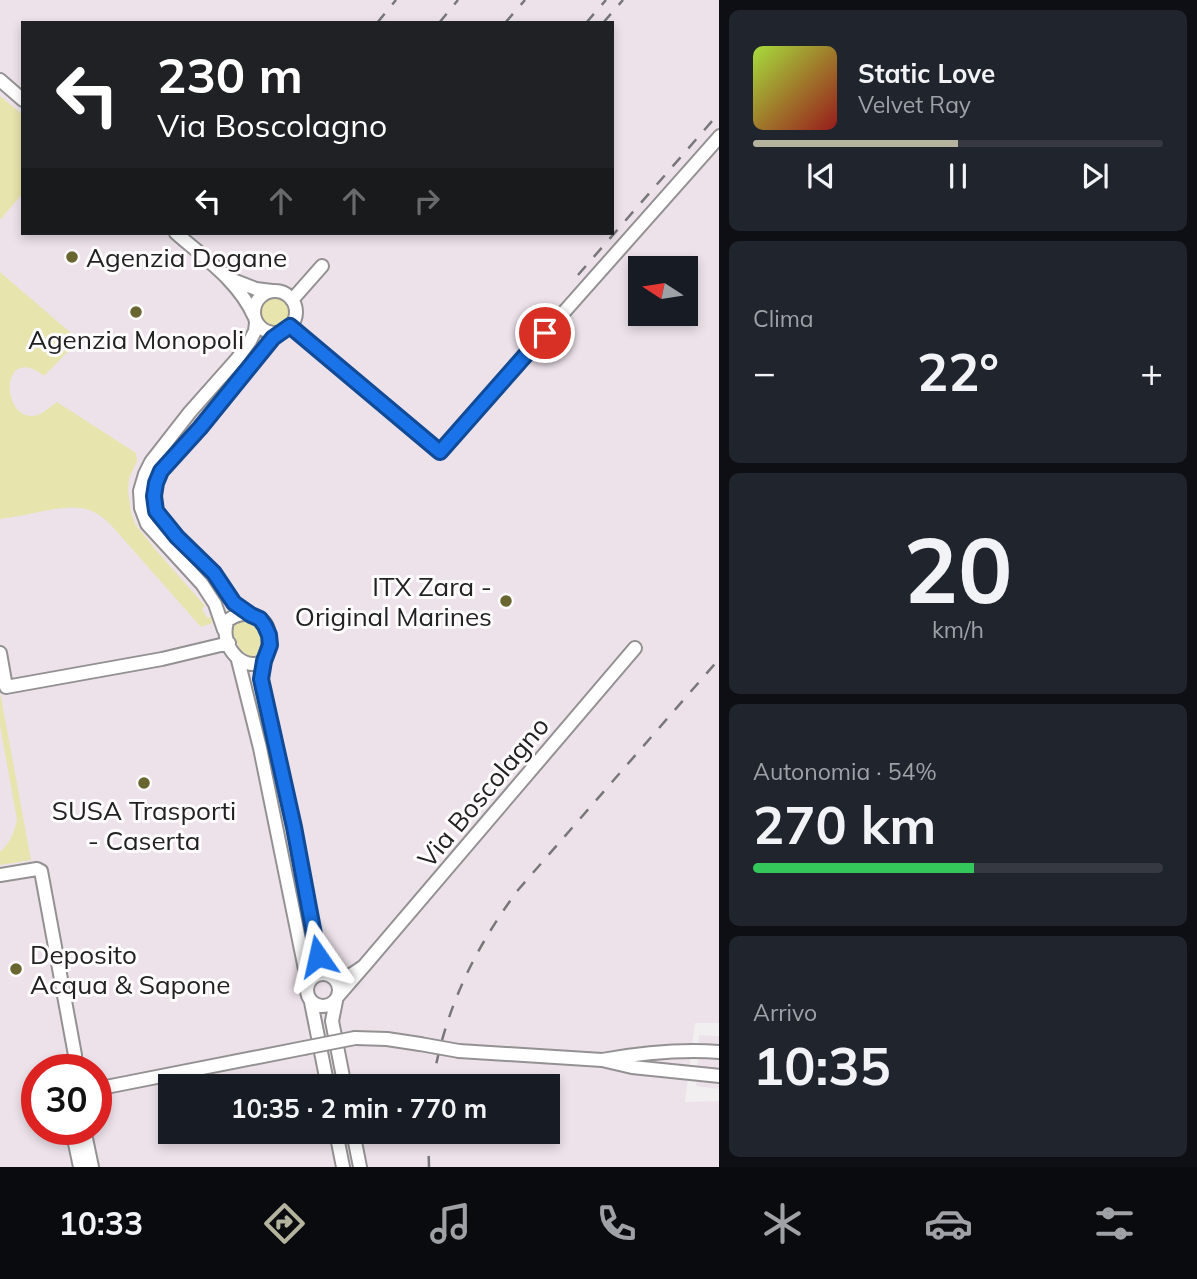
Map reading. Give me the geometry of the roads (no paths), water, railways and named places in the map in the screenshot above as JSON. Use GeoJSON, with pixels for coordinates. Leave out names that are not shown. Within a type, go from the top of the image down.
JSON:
{"type":"FeatureCollection","features":[{"type":"Feature","properties":{"kind":"street"},"geometry":{"type":"LineString","coordinates":[[0,80],[21,98]]}},
{"type":"Feature","properties":{"kind":"street"},"geometry":{"type":"LineString","coordinates":[[178,235],[227,277],[242,294],[255,319],[267,332],[286,329],[440,452],[719,136]]}},
{"type":"Feature","properties":{"kind":"street"},"geometry":{"type":"LineString","coordinates":[[292,300],[322,265]]}},
{"type":"Feature","properties":{"kind":"street"},"geometry":{"type":"LineString","coordinates":[[227,277],[256,289],[285,293],[292,300],[296,310],[295,317],[286,329],[273,338],[200,428],[161,471],[154,496],[156,511],[177,537],[214,573],[234,603],[260,619],[269,635],[270,645],[261,679],[294,827],[318,956],[339,986],[332,1021],[342,1074]]}},
{"type":"Feature","properties":{"kind":"street"},"geometry":{"type":"LineString","coordinates":[[272,291],[260,297],[254,309],[255,319],[250,341],[151,461],[140,491],[141,508],[147,524],[202,584],[215,604],[238,660],[260,748],[308,984],[307,995],[311,1002],[325,1074]]}},
{"type":"Feature","properties":{"kind":"street"},"geometry":{"type":"LineString","coordinates":[[225,630],[228,620],[244,614],[251,615]]}},
{"type":"Feature","properties":{"kind":"street"},"geometry":{"type":"LineString","coordinates":[[0,653],[6,687],[162,659],[229,643]]}},
{"type":"Feature","properties":{"kind":"street","name":"Via Boscolagno"},"geometry":{"type":"LineString","coordinates":[[337,998],[635,648]]}},
{"type":"Feature","properties":{"kind":"street"},"geometry":{"type":"LineString","coordinates":[[238,660],[255,664],[264,661]]}},
{"type":"Feature","properties":{"kind":"street"},"geometry":{"type":"LineString","coordinates":[[0,874],[37,869],[41,872],[75,1054]]}},
{"type":"Feature","properties":{"kind":"street"},"geometry":{"type":"LineString","coordinates":[[308,984],[321,974],[349,977],[364,966]]}},
{"type":"Feature","properties":{"kind":"street"},"geometry":{"type":"LineString","coordinates":[[311,1002],[323,1007],[337,998]]}},
{"type":"Feature","properties":{"kind":"street"},"geometry":{"type":"LineString","coordinates":[[112,1086],[355,1038],[387,1039],[459,1051],[602,1060],[632,1067],[719,1076]]}},
{"type":"Feature","properties":{"kind":"street"},"geometry":{"type":"LineString","coordinates":[[602,1060],[660,1052],[719,1052]]}},
{"type":"Feature","properties":{"kind":"street"},"geometry":{"type":"LineString","coordinates":[[660,1052],[667,1055],[670,1061],[668,1066],[660,1070]]}},
{"type":"Feature","properties":{"kind":"street"},"geometry":{"type":"LineString","coordinates":[[112,1082],[118,1084]]}},
{"type":"Feature","properties":{"kind":"street"},"geometry":{"type":"LineString","coordinates":[[338,1144],[343,1167]]}},
{"type":"Feature","properties":{"kind":"street"},"geometry":{"type":"LineString","coordinates":[[355,1144],[360,1167]]}},
{"type":"Feature","properties":{"kind":"street"},"geometry":{"type":"LineString","coordinates":[[75,1145],[80,1167]]}},
{"type":"Feature","properties":{"kind":"street"},"geometry":{"type":"LineString","coordinates":[[87,1145],[92,1167]]}},
{"type":"Feature","properties":{"kind":"railway"},"geometry":{"type":"LineString","coordinates":[[379,21],[396,0]]}},
{"type":"Feature","properties":{"kind":"railway"},"geometry":{"type":"LineString","coordinates":[[441,21],[458,0]]}},
{"type":"Feature","properties":{"kind":"railway"},"geometry":{"type":"LineString","coordinates":[[507,21],[525,0]]}},
{"type":"Feature","properties":{"kind":"railway"},"geometry":{"type":"LineString","coordinates":[[588,21],[606,0]]}},
{"type":"Feature","properties":{"kind":"railway"},"geometry":{"type":"LineString","coordinates":[[605,21],[623,0]]}},
{"type":"Feature","properties":{"kind":"railway"},"geometry":{"type":"LineString","coordinates":[[614,234],[719,113]]}},
{"type":"Feature","properties":{"kind":"railway"},"geometry":{"type":"LineString","coordinates":[[578,275],[613,235]]}},
{"type":"Feature","properties":{"kind":"railway"},"geometry":{"type":"LineString","coordinates":[[434,1074],[444,1033],[463,983],[502,913],[518,890],[719,659]]}},
{"type":"Feature","properties":{"kind":"railway"},"geometry":{"type":"LineString","coordinates":[[428,1144],[429,1167]]}},
{"type":"Feature","properties":{"kind":"place","name":"Agenzia Dogane"},"geometry":{"type":"Point","coordinates":[72,257]}},
{"type":"Feature","properties":{"kind":"place","name":"Agenzia Monopoli"},"geometry":{"type":"Point","coordinates":[136,312]}},
{"type":"Feature","properties":{"kind":"place","name":"ITX Zara - Original Marines"},"geometry":{"type":"Point","coordinates":[506,601]}},
{"type":"Feature","properties":{"kind":"place","name":"SUSA Trasporti - Caserta"},"geometry":{"type":"Point","coordinates":[144,783]}},
{"type":"Feature","properties":{"kind":"place","name":"Deposito Acqua & Sapone"},"geometry":{"type":"Point","coordinates":[16,969]}}]}
